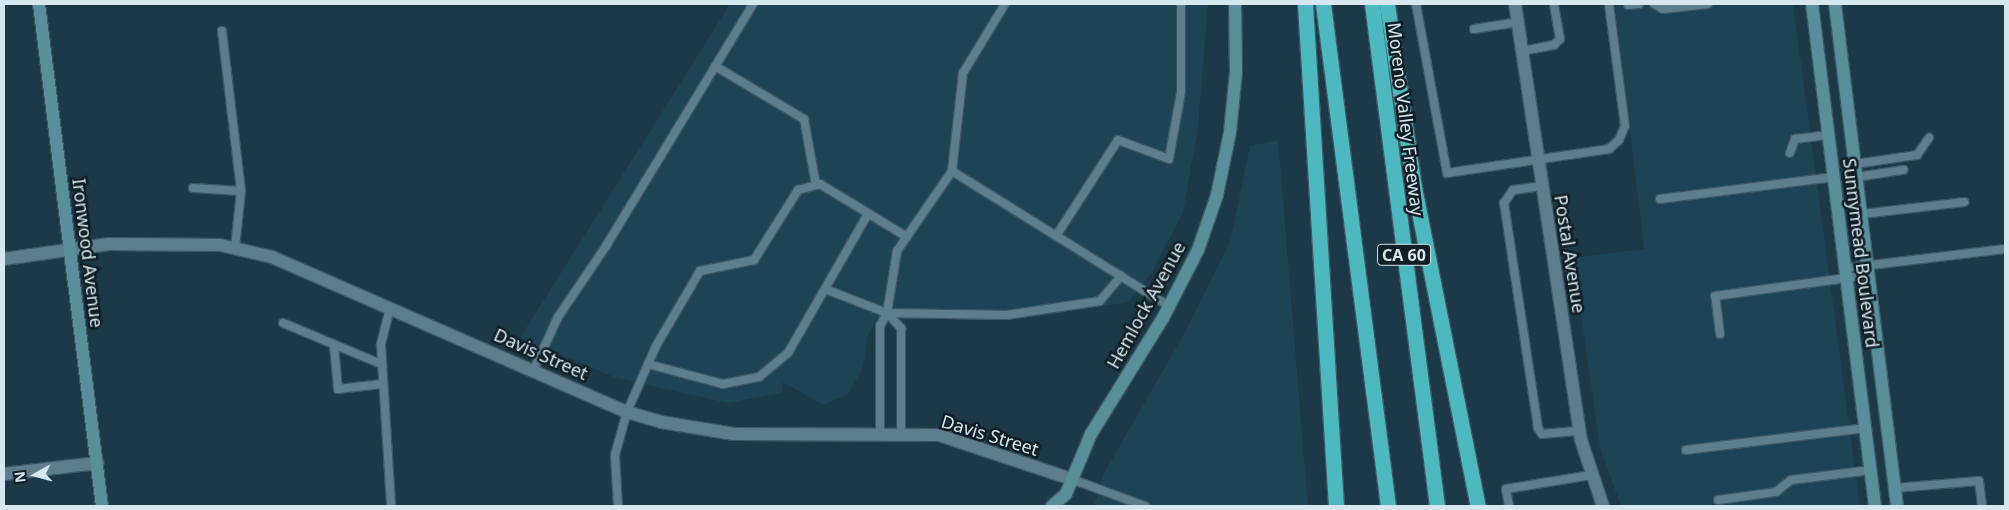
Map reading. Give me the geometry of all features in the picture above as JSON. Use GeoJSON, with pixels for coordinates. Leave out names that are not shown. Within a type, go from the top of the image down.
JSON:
{"type":"FeatureCollection","features":[{"type":"Feature","properties":{"kind":"highway"},"geometry":{"type":"LineString","coordinates":[[1305,4],[1336,506]]}},
{"type":"Feature","properties":{"kind":"highway","name":"CA 60"},"geometry":{"type":"LineString","coordinates":[[1323,4],[1388,506]]}},
{"type":"Feature","properties":{"kind":"highway","name":"Moreno Valley Freeway"},"geometry":{"type":"LineString","coordinates":[[1372,4],[1437,506]]}},
{"type":"Feature","properties":{"kind":"highway"},"geometry":{"type":"LineString","coordinates":[[1386,4],[1414,187],[1478,506]]}},
{"type":"Feature","properties":{"kind":"main road","name":"Ironwood Avenue"},"geometry":{"type":"LineString","coordinates":[[38,4],[102,506]]}},
{"type":"Feature","properties":{"kind":"main road","name":"Hemlock Avenue"},"geometry":{"type":"LineString","coordinates":[[1066,494],[1091,434],[1169,306],[1198,250],[1217,195],[1236,72],[1235,4]]}},
{"type":"Feature","properties":{"kind":"main road","name":"Sunnymead Boulevard"},"geometry":{"type":"LineString","coordinates":[[1812,4],[1875,506]]}},
{"type":"Feature","properties":{"kind":"main road","name":"Sunnymead Boulevard"},"geometry":{"type":"LineString","coordinates":[[1835,4],[1897,506]]}},
{"type":"Feature","properties":{"kind":"main road"},"geometry":{"type":"LineString","coordinates":[[1052,506],[1066,494],[1071,506]]}},
{"type":"Feature","properties":{"kind":"street","name":"Postal Avenue"},"geometry":{"type":"LineString","coordinates":[[1515,4],[1579,432],[1591,475],[1603,506]]}},
{"type":"Feature","properties":{"kind":"street","name":"Davis Street"},"geometry":{"type":"LineString","coordinates":[[4,258],[145,243],[235,248],[272,257],[534,369],[627,412],[700,431],[734,434],[880,431],[939,435],[1071,479]]}},
{"type":"Feature","properties":{"kind":"street"},"geometry":{"type":"LineString","coordinates":[[4,474],[97,463]]}},
{"type":"Feature","properties":{"kind":"lane"},"geometry":{"type":"LineString","coordinates":[[534,369],[558,317],[606,246],[753,4]]}},
{"type":"Feature","properties":{"kind":"lane"},"geometry":{"type":"LineString","coordinates":[[880,431],[880,326],[887,312],[897,251],[952,171],[963,74],[1005,4]]}},
{"type":"Feature","properties":{"kind":"lane"},"geometry":{"type":"LineString","coordinates":[[1056,236],[1118,140],[1169,159],[1181,92],[1181,4]]}},
{"type":"Feature","properties":{"kind":"lane"},"geometry":{"type":"LineString","coordinates":[[1416,4],[1447,173],[1538,158],[1609,149],[1619,140],[1625,126],[1609,4]]}},
{"type":"Feature","properties":{"kind":"lane"},"geometry":{"type":"LineString","coordinates":[[1522,51],[1554,45],[1560,39],[1554,4]]}},
{"type":"Feature","properties":{"kind":"lane"},"geometry":{"type":"LineString","coordinates":[[1628,5],[1638,4]]}},
{"type":"Feature","properties":{"kind":"lane"},"geometry":{"type":"LineString","coordinates":[[1654,4],[1663,9],[1708,4]]}},
{"type":"Feature","properties":{"kind":"lane"},"geometry":{"type":"LineString","coordinates":[[1474,29],[1518,22]]}},
{"type":"Feature","properties":{"kind":"lane"},"geometry":{"type":"LineString","coordinates":[[222,31],[241,191],[235,248]]}},
{"type":"Feature","properties":{"kind":"lane"},"geometry":{"type":"LineString","coordinates":[[715,66],[804,119],[816,185]]}},
{"type":"Feature","properties":{"kind":"lane"},"geometry":{"type":"LineString","coordinates":[[1790,153],[1795,139],[1829,135]]}},
{"type":"Feature","properties":{"kind":"lane"},"geometry":{"type":"LineString","coordinates":[[1856,171],[1917,154],[1930,138]]}},
{"type":"Feature","properties":{"kind":"lane"},"geometry":{"type":"LineString","coordinates":[[1856,171],[1903,170]]}},
{"type":"Feature","properties":{"kind":"lane"},"geometry":{"type":"LineString","coordinates":[[952,171],[1169,306]]}},
{"type":"Feature","properties":{"kind":"lane"},"geometry":{"type":"LineString","coordinates":[[1660,199],[1834,177]]}},
{"type":"Feature","properties":{"kind":"lane"},"geometry":{"type":"LineString","coordinates":[[618,506],[614,463],[627,412],[648,364],[700,272],[754,260],[798,190],[816,185],[906,238]]}},
{"type":"Feature","properties":{"kind":"lane"},"geometry":{"type":"LineString","coordinates":[[1542,186],[1507,195],[1507,222],[1538,428],[1542,434],[1579,432]]}},
{"type":"Feature","properties":{"kind":"lane"},"geometry":{"type":"LineString","coordinates":[[193,188],[241,191]]}},
{"type":"Feature","properties":{"kind":"lane"},"geometry":{"type":"LineString","coordinates":[[1862,214],[1964,202]]}},
{"type":"Feature","properties":{"kind":"lane"},"geometry":{"type":"LineString","coordinates":[[648,364],[723,384],[759,377],[788,353],[868,214]]}},
{"type":"Feature","properties":{"kind":"lane"},"geometry":{"type":"LineString","coordinates":[[1720,334],[1716,296],[1846,273],[2005,249]]}},
{"type":"Feature","properties":{"kind":"lane"},"geometry":{"type":"LineString","coordinates":[[824,289],[887,312],[1007,314],[1100,301],[1121,276]]}},
{"type":"Feature","properties":{"kind":"lane"},"geometry":{"type":"LineString","coordinates":[[390,308],[381,345],[390,506]]}},
{"type":"Feature","properties":{"kind":"lane"},"geometry":{"type":"LineString","coordinates":[[887,312],[901,328],[901,432]]}},
{"type":"Feature","properties":{"kind":"lane"},"geometry":{"type":"LineString","coordinates":[[283,323],[381,364]]}},
{"type":"Feature","properties":{"kind":"lane"},"geometry":{"type":"LineString","coordinates":[[334,344],[338,389],[382,384]]}},
{"type":"Feature","properties":{"kind":"lane"},"geometry":{"type":"LineString","coordinates":[[1686,450],[1866,428]]}},
{"type":"Feature","properties":{"kind":"lane"},"geometry":{"type":"LineString","coordinates":[[1718,500],[1776,492],[1791,480],[1871,470]]}},
{"type":"Feature","properties":{"kind":"lane"},"geometry":{"type":"LineString","coordinates":[[1510,506],[1506,489],[1591,475]]}},
{"type":"Feature","properties":{"kind":"lane"},"geometry":{"type":"LineString","coordinates":[[1071,479],[1145,506]]}},
{"type":"Feature","properties":{"kind":"lane"},"geometry":{"type":"LineString","coordinates":[[1895,488],[1979,481],[1982,506]]}},
{"type":"Feature","properties":{"kind":"shaded area"},"geometry":{"type":"Polygon","coordinates":[[[730,4],[1208,4],[1198,128],[1183,212],[1152,272],[1128,302],[1041,316],[876,318],[867,338],[863,368],[848,394],[823,405],[783,382],[781,393],[728,403],[660,388],[614,377],[520,338],[730,4]]]}},
{"type":"Feature","properties":{"kind":"shaded area"},"geometry":{"type":"Polygon","coordinates":[[[1615,4],[1793,4],[1860,506],[1621,506],[1600,447],[1573,258],[1644,249],[1615,4]]]}},
{"type":"Feature","properties":{"kind":"shaded area"},"geometry":{"type":"Polygon","coordinates":[[[1278,140],[1308,506],[1094,506],[1104,473],[1184,334],[1231,239],[1250,146],[1278,140]]]}}]}
